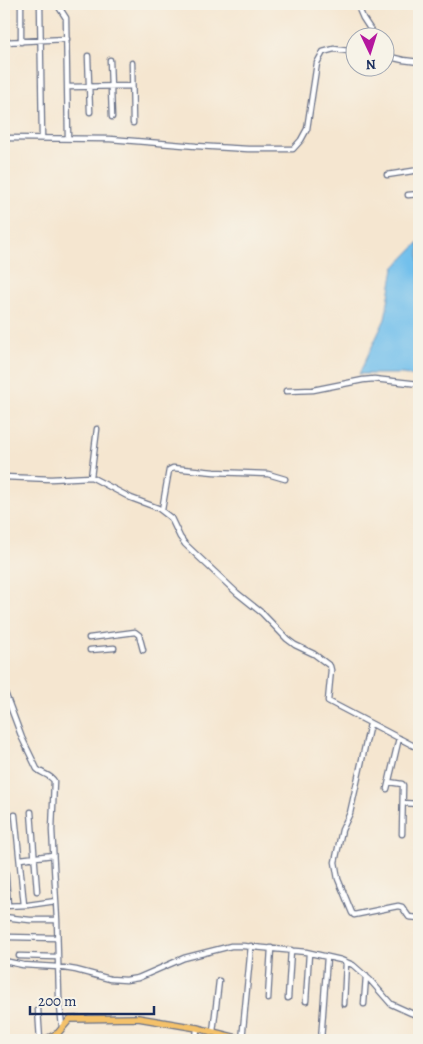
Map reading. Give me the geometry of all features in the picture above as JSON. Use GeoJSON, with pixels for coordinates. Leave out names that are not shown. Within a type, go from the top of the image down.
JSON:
{"type":"FeatureCollection","features":[{"type":"Feature","properties":{"kind":"main road"},"geometry":{"type":"LineString","coordinates":[[45,1040],[58,1033],[70,1018],[112,1017],[138,1018],[197,1028],[244,1040]]}},
{"type":"Feature","properties":{"kind":"street"},"geometry":{"type":"LineString","coordinates":[[21,4],[21,42]]}},
{"type":"Feature","properties":{"kind":"street"},"geometry":{"type":"LineString","coordinates":[[40,4],[42,138]]}},
{"type":"Feature","properties":{"kind":"street"},"geometry":{"type":"LineString","coordinates":[[57,4],[66,18],[68,138]]}},
{"type":"Feature","properties":{"kind":"street"},"geometry":{"type":"LineString","coordinates":[[357,4],[370,28]]}},
{"type":"Feature","properties":{"kind":"street"},"geometry":{"type":"LineString","coordinates":[[4,42],[67,40]]}},
{"type":"Feature","properties":{"kind":"street"},"geometry":{"type":"LineString","coordinates":[[4,138],[110,139],[248,149],[293,149],[307,129],[317,63],[323,52],[334,49],[346,51]]}},
{"type":"Feature","properties":{"kind":"street"},"geometry":{"type":"LineString","coordinates":[[88,56],[90,112]]}},
{"type":"Feature","properties":{"kind":"street"},"geometry":{"type":"LineString","coordinates":[[396,58],[419,62]]}},
{"type":"Feature","properties":{"kind":"street"},"geometry":{"type":"LineString","coordinates":[[110,60],[112,117]]}},
{"type":"Feature","properties":{"kind":"street"},"geometry":{"type":"LineString","coordinates":[[132,63],[133,123]]}},
{"type":"Feature","properties":{"kind":"street"},"geometry":{"type":"LineString","coordinates":[[68,87],[132,86]]}},
{"type":"Feature","properties":{"kind":"street"},"geometry":{"type":"LineString","coordinates":[[387,175],[419,170]]}},
{"type":"Feature","properties":{"kind":"street"},"geometry":{"type":"LineString","coordinates":[[408,195],[419,194]]}},
{"type":"Feature","properties":{"kind":"street"},"geometry":{"type":"LineString","coordinates":[[286,391],[313,390],[374,379],[419,384]]}},
{"type":"Feature","properties":{"kind":"street"},"geometry":{"type":"LineString","coordinates":[[91,477],[97,429]]}},
{"type":"Feature","properties":{"kind":"street"},"geometry":{"type":"LineString","coordinates":[[162,510],[169,470],[173,468],[268,474],[285,479]]}},
{"type":"Feature","properties":{"kind":"street"},"geometry":{"type":"LineString","coordinates":[[4,477],[91,477],[131,498],[162,510],[171,518],[180,538],[237,593],[262,613],[290,642],[314,654],[330,666],[328,702],[416,746],[419,750]]}},
{"type":"Feature","properties":{"kind":"street"},"geometry":{"type":"LineString","coordinates":[[89,638],[135,632],[139,634],[143,650]]}},
{"type":"Feature","properties":{"kind":"street"},"geometry":{"type":"LineString","coordinates":[[90,650],[114,648]]}},
{"type":"Feature","properties":{"kind":"street"},"geometry":{"type":"LineString","coordinates":[[4,690],[22,738],[37,769],[54,781],[52,830],[62,1027]]}},
{"type":"Feature","properties":{"kind":"street"},"geometry":{"type":"LineString","coordinates":[[370,724],[350,813],[343,827],[336,855],[335,862],[338,879],[354,915],[398,906],[402,907],[409,917],[419,918]]}},
{"type":"Feature","properties":{"kind":"street"},"geometry":{"type":"LineString","coordinates":[[387,789],[399,738]]}},
{"type":"Feature","properties":{"kind":"street"},"geometry":{"type":"LineString","coordinates":[[389,782],[402,784],[403,786],[402,834]]}},
{"type":"Feature","properties":{"kind":"street"},"geometry":{"type":"LineString","coordinates":[[403,803],[419,804]]}},
{"type":"Feature","properties":{"kind":"street"},"geometry":{"type":"LineString","coordinates":[[31,812],[37,891]]}},
{"type":"Feature","properties":{"kind":"street"},"geometry":{"type":"LineString","coordinates":[[15,815],[24,905]]}},
{"type":"Feature","properties":{"kind":"street"},"geometry":{"type":"LineString","coordinates":[[20,859],[53,855]]}},
{"type":"Feature","properties":{"kind":"street"},"geometry":{"type":"LineString","coordinates":[[5,865],[6,905],[56,901]]}},
{"type":"Feature","properties":{"kind":"street"},"geometry":{"type":"LineString","coordinates":[[4,917],[30,920],[57,920]]}},
{"type":"Feature","properties":{"kind":"street"},"geometry":{"type":"LineString","coordinates":[[8,937],[57,938]]}},
{"type":"Feature","properties":{"kind":"street"},"geometry":{"type":"LineString","coordinates":[[4,961],[22,965],[76,970],[110,979],[131,980],[194,955],[230,946],[239,945],[308,952],[355,966],[391,1004],[419,1016]]}},
{"type":"Feature","properties":{"kind":"street"},"geometry":{"type":"LineString","coordinates":[[244,1040],[251,946]]}},
{"type":"Feature","properties":{"kind":"street"},"geometry":{"type":"LineString","coordinates":[[268,999],[271,948]]}},
{"type":"Feature","properties":{"kind":"street"},"geometry":{"type":"LineString","coordinates":[[288,998],[291,950]]}},
{"type":"Feature","properties":{"kind":"street"},"geometry":{"type":"LineString","coordinates":[[306,1001],[308,952]]}},
{"type":"Feature","properties":{"kind":"street"},"geometry":{"type":"LineString","coordinates":[[19,956],[58,957]]}},
{"type":"Feature","properties":{"kind":"street"},"geometry":{"type":"LineString","coordinates":[[320,1040],[327,957]]}},
{"type":"Feature","properties":{"kind":"street"},"geometry":{"type":"LineString","coordinates":[[344,1004],[346,962]]}},
{"type":"Feature","properties":{"kind":"street"},"geometry":{"type":"LineString","coordinates":[[364,1004],[366,976]]}},
{"type":"Feature","properties":{"kind":"street"},"geometry":{"type":"LineString","coordinates":[[213,1032],[219,981]]}},
{"type":"Feature","properties":{"kind":"street"},"geometry":{"type":"LineString","coordinates":[[38,1009],[40,1040]]}},
{"type":"Feature","properties":{"kind":"street"},"geometry":{"type":"LineString","coordinates":[[196,1040],[197,1028]]}},
{"type":"Feature","properties":{"kind":"water"},"geometry":{"type":"Polygon","coordinates":[[[419,242],[419,377],[402,374],[359,374],[385,319],[394,268],[419,242]]]}}]}
